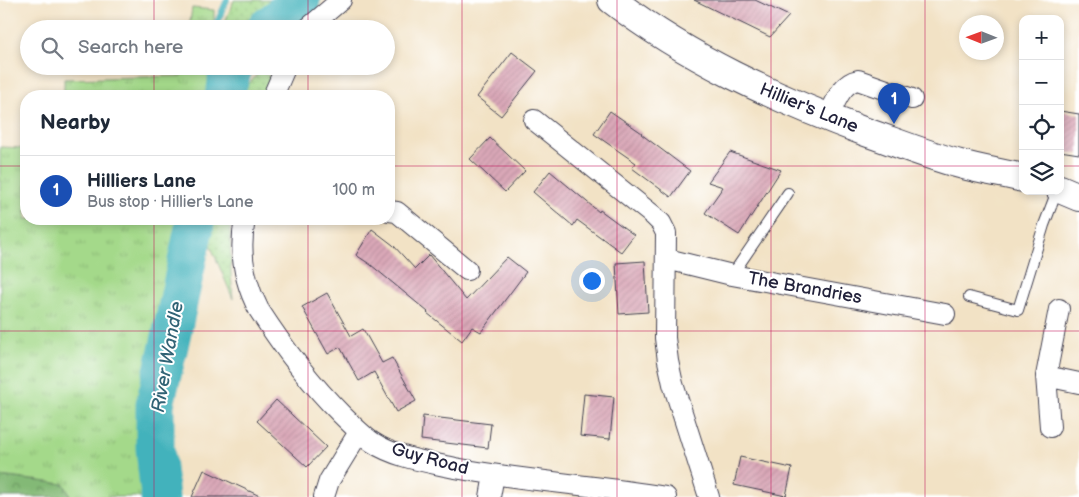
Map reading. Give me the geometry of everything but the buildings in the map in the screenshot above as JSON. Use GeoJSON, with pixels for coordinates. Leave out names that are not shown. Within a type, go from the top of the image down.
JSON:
{"type":"FeatureCollection","features":[{"type":"Feature","properties":{"kind":"main road","name":"Hillier's Lane"},"geometry":{"type":"LineString","coordinates":[[612,0],[651,28],[704,60],[752,85],[828,118],[901,145],[960,164],[1019,177]]}},
{"type":"Feature","properties":{"kind":"main road"},"geometry":{"type":"LineString","coordinates":[[1064,192],[1079,197]]}},
{"type":"Feature","properties":{"kind":"street"},"geometry":{"type":"LineString","coordinates":[[318,20],[341,0]]}},
{"type":"Feature","properties":{"kind":"street"},"geometry":{"type":"LineString","coordinates":[[276,90],[282,75]]}},
{"type":"Feature","properties":{"kind":"street"},"geometry":{"type":"LineString","coordinates":[[828,118],[840,93],[852,81],[858,80],[912,99]]}},
{"type":"Feature","properties":{"kind":"street"},"geometry":{"type":"LineString","coordinates":[[534,120],[654,216],[661,223],[666,233],[665,338],[668,361],[673,384],[708,497]]}},
{"type":"Feature","properties":{"kind":"street"},"geometry":{"type":"LineString","coordinates":[[395,212],[467,270]]}},
{"type":"Feature","properties":{"kind":"street","name":"Guy Road"},"geometry":{"type":"LineString","coordinates":[[245,225],[244,269],[259,310],[305,375],[359,432],[373,442],[405,456],[494,475],[577,484],[666,497]]}},
{"type":"Feature","properties":{"kind":"street","name":"The Brandries"},"geometry":{"type":"LineString","coordinates":[[667,259],[732,275],[945,314]]}},
{"type":"Feature","properties":{"kind":"street"},"geometry":{"type":"LineString","coordinates":[[1050,427],[1046,376],[1059,309]]}},
{"type":"Feature","properties":{"kind":"street"},"geometry":{"type":"LineString","coordinates":[[1046,376],[1079,383]]}},
{"type":"Feature","properties":{"kind":"street"},"geometry":{"type":"LineString","coordinates":[[324,497],[329,481],[359,432]]}},
{"type":"Feature","properties":{"kind":"street"},"geometry":{"type":"LineString","coordinates":[[490,497],[494,475]]}},
{"type":"Feature","properties":{"kind":"lane"},"geometry":{"type":"LineString","coordinates":[[732,275],[788,192]]}},
{"type":"Feature","properties":{"kind":"lane"},"geometry":{"type":"LineString","coordinates":[[969,297],[1018,310],[1044,225],[1057,195]]}},
{"type":"Feature","properties":{"kind":"green space"},"geometry":{"type":"Polygon","coordinates":[[[234,0],[289,0],[263,20],[226,20],[234,0]]]}},
{"type":"Feature","properties":{"kind":"green space"},"geometry":{"type":"Polygon","coordinates":[[[192,8],[214,10],[214,20],[190,20],[192,8]]]}},
{"type":"Feature","properties":{"kind":"green space"},"geometry":{"type":"Polygon","coordinates":[[[211,75],[210,90],[64,90],[64,79],[211,75]]]}},
{"type":"Feature","properties":{"kind":"green space"},"geometry":{"type":"Polygon","coordinates":[[[256,75],[271,77],[266,90],[244,89],[256,75]]]}},
{"type":"Feature","properties":{"kind":"green space"},"geometry":{"type":"Polygon","coordinates":[[[0,147],[20,148],[20,225],[195,225],[155,404],[155,448],[159,497],[71,497],[64,484],[0,476],[0,147]]]}},
{"type":"Feature","properties":{"kind":"green space"},"geometry":{"type":"Polygon","coordinates":[[[213,225],[230,225],[233,299],[209,242],[213,225]]]}},
{"type":"Feature","properties":{"kind":"green space"},"geometry":{"type":"Polygon","coordinates":[[[0,476],[64,484],[71,497],[0,497],[0,476]]]}},
{"type":"Feature","properties":{"kind":"waterway","name":"River Wandle"},"geometry":{"type":"LineString","coordinates":[[218,20],[227,0]]}},
{"type":"Feature","properties":{"kind":"waterway","name":"River Wandle"},"geometry":{"type":"LineString","coordinates":[[276,20],[301,0]]}},
{"type":"Feature","properties":{"kind":"waterway","name":"River Wandle"},"geometry":{"type":"LineString","coordinates":[[210,90],[211,75]]}},
{"type":"Feature","properties":{"kind":"waterway","name":"River Wandle"},"geometry":{"type":"LineString","coordinates":[[226,90],[231,75]]}},
{"type":"Feature","properties":{"kind":"waterway","name":"River Wandle"},"geometry":{"type":"LineString","coordinates":[[160,497],[155,448],[155,404],[195,225]]}},
{"type":"Feature","properties":{"kind":"place","name":"Hilliers Lane"},"geometry":{"type":"Point","coordinates":[894,124]}}]}
